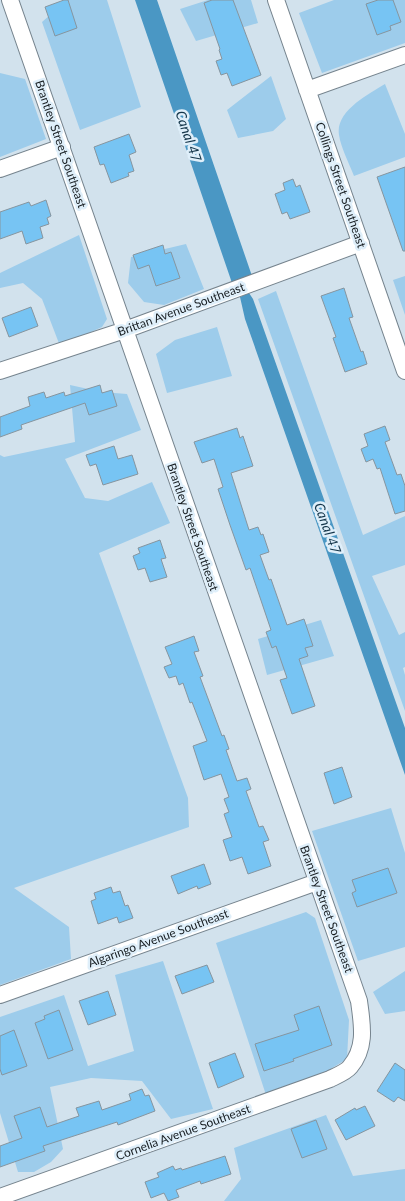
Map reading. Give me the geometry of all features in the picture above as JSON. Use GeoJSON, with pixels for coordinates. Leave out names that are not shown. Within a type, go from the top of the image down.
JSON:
{"type":"FeatureCollection","features":[{"type":"Feature","properties":{"kind":"street","name":"Brantley Street Southeast"},"geometry":{"type":"LineString","coordinates":[[10,0],[359,1001],[364,1035],[357,1055]]}},
{"type":"Feature","properties":{"kind":"street","name":"Collings Street Southeast"},"geometry":{"type":"LineString","coordinates":[[276,0],[405,371]]}},
{"type":"Feature","properties":{"kind":"street"},"geometry":{"type":"LineString","coordinates":[[308,90],[405,55]]}},
{"type":"Feature","properties":{"kind":"street"},"geometry":{"type":"LineString","coordinates":[[0,169],[62,147]]}},
{"type":"Feature","properties":{"kind":"street","name":"Brittan Avenue Southeast"},"geometry":{"type":"LineString","coordinates":[[0,371],[125,330],[361,243]]}},
{"type":"Feature","properties":{"kind":"street","name":"Algaringo Avenue Southeast"},"geometry":{"type":"LineString","coordinates":[[0,995],[317,882]]}},
{"type":"Feature","properties":{"kind":"street","name":"Cornelia Avenue Southeast"},"geometry":{"type":"LineString","coordinates":[[0,1197],[330,1080],[350,1068],[357,1055]]}},
{"type":"Feature","properties":{"kind":"shaded area"},"geometry":{"type":"Polygon","coordinates":[[[67,0],[107,0],[141,107],[80,130],[42,22],[67,0]]]}},
{"type":"Feature","properties":{"kind":"shaded area"},"geometry":{"type":"Polygon","coordinates":[[[208,0],[251,0],[258,23],[196,41],[180,9],[208,0]]]}},
{"type":"Feature","properties":{"kind":"shaded area"},"geometry":{"type":"Polygon","coordinates":[[[334,0],[405,0],[405,43],[322,73],[299,13],[334,0]]]}},
{"type":"Feature","properties":{"kind":"shaded area"},"geometry":{"type":"Polygon","coordinates":[[[0,73],[25,79],[46,139],[0,157],[0,73]]]}},
{"type":"Feature","properties":{"kind":"shaded area"},"geometry":{"type":"Polygon","coordinates":[[[271,76],[286,119],[273,131],[238,138],[227,110],[271,76]]]}},
{"type":"Feature","properties":{"kind":"shaded area"},"geometry":{"type":"Polygon","coordinates":[[[385,84],[405,134],[405,157],[354,176],[341,145],[339,126],[342,118],[354,104],[385,84]]]}},
{"type":"Feature","properties":{"kind":"shaded area"},"geometry":{"type":"Polygon","coordinates":[[[79,235],[107,319],[102,327],[60,346],[42,299],[23,283],[0,288],[0,273],[79,235]]]}},
{"type":"Feature","properties":{"kind":"shaded area"},"geometry":{"type":"Polygon","coordinates":[[[186,244],[204,289],[164,305],[144,302],[128,283],[131,257],[186,244]]]}},
{"type":"Feature","properties":{"kind":"shaded area"},"geometry":{"type":"Polygon","coordinates":[[[405,276],[405,315],[393,280],[405,276]]]}},
{"type":"Feature","properties":{"kind":"shaded area"},"geometry":{"type":"Polygon","coordinates":[[[276,291],[363,535],[405,516],[405,565],[372,576],[399,635],[405,632],[405,667],[403,668],[405,675],[405,711],[258,299],[276,291]]]}},
{"type":"Feature","properties":{"kind":"shaded area"},"geometry":{"type":"Polygon","coordinates":[[[217,327],[232,376],[167,393],[156,354],[175,340],[217,327]]]}},
{"type":"Feature","properties":{"kind":"shaded area"},"geometry":{"type":"Polygon","coordinates":[[[70,385],[102,392],[127,394],[141,430],[65,459],[85,498],[108,501],[152,482],[170,523],[99,553],[188,798],[189,827],[14,888],[69,927],[71,959],[0,985],[0,455],[4,457],[75,442],[70,385]]]}},
{"type":"Feature","properties":{"kind":"shaded area"},"geometry":{"type":"Polygon","coordinates":[[[321,620],[334,656],[267,675],[258,639],[321,620]]]}},
{"type":"Feature","properties":{"kind":"shaded area"},"geometry":{"type":"Polygon","coordinates":[[[391,808],[405,853],[405,947],[358,961],[312,831],[391,808]]]}},
{"type":"Feature","properties":{"kind":"shaded area"},"geometry":{"type":"Polygon","coordinates":[[[306,912],[315,918],[349,1020],[347,1059],[327,1071],[266,1095],[216,943],[306,912]]]}},
{"type":"Feature","properties":{"kind":"shaded area"},"geometry":{"type":"Polygon","coordinates":[[[163,961],[213,1109],[171,1119],[142,1081],[91,1078],[50,1087],[63,1149],[51,1162],[34,1172],[18,1172],[0,1113],[0,1017],[64,995],[88,1066],[134,1051],[115,975],[163,961]]]}},
{"type":"Feature","properties":{"kind":"shaded area"},"geometry":{"type":"Polygon","coordinates":[[[405,971],[405,1011],[385,1014],[373,992],[405,971]]]}},
{"type":"Feature","properties":{"kind":"shaded area"},"geometry":{"type":"Polygon","coordinates":[[[326,1115],[353,1176],[405,1169],[405,1201],[224,1201],[241,1179],[234,1148],[326,1115]]]}},
{"type":"Feature","properties":{"kind":"water","name":"Canal 47"},"geometry":{"type":"Polygon","coordinates":[[[135,0],[157,0],[252,276],[232,283],[135,0]]]}},
{"type":"Feature","properties":{"kind":"water","name":"Canal 47"},"geometry":{"type":"Polygon","coordinates":[[[249,293],[253,299],[405,728],[405,775],[245,319],[240,297],[249,293]]]}},
{"type":"Feature","properties":{"kind":"building"},"geometry":{"type":"Polygon","coordinates":[[[68,0],[77,28],[55,36],[45,7],[68,0]]]}},
{"type":"Feature","properties":{"kind":"building"},"geometry":{"type":"Polygon","coordinates":[[[212,0],[233,0],[261,75],[232,86],[227,73],[221,75],[216,61],[222,59],[220,49],[204,3],[212,0]]]}},
{"type":"Feature","properties":{"kind":"building"},"geometry":{"type":"Polygon","coordinates":[[[378,0],[393,0],[401,22],[390,26],[391,30],[377,35],[366,4],[378,0]]]}},
{"type":"Feature","properties":{"kind":"building"},"geometry":{"type":"Polygon","coordinates":[[[129,134],[136,152],[129,155],[134,171],[128,173],[129,176],[111,183],[104,164],[100,165],[94,147],[129,134]]]}},
{"type":"Feature","properties":{"kind":"building"},"geometry":{"type":"Polygon","coordinates":[[[405,167],[405,251],[403,251],[377,177],[405,167]]]}},
{"type":"Feature","properties":{"kind":"building"},"geometry":{"type":"Polygon","coordinates":[[[293,179],[296,187],[300,185],[310,212],[290,219],[287,212],[282,214],[275,194],[285,190],[283,183],[293,179]]]}},
{"type":"Feature","properties":{"kind":"building"},"geometry":{"type":"Polygon","coordinates":[[[46,200],[51,216],[47,218],[49,224],[40,227],[43,238],[26,244],[22,231],[0,239],[0,212],[29,202],[31,206],[46,200]]]}},
{"type":"Feature","properties":{"kind":"building"},"geometry":{"type":"Polygon","coordinates":[[[163,245],[165,254],[171,252],[180,278],[156,286],[149,265],[138,269],[133,255],[163,245]]]}},
{"type":"Feature","properties":{"kind":"building"},"geometry":{"type":"Polygon","coordinates":[[[344,288],[353,317],[349,318],[367,364],[345,372],[333,338],[336,337],[321,296],[344,288]]]}},
{"type":"Feature","properties":{"kind":"building"},"geometry":{"type":"Polygon","coordinates":[[[31,307],[38,326],[9,337],[2,318],[31,307]]]}},
{"type":"Feature","properties":{"kind":"building"},"geometry":{"type":"Polygon","coordinates":[[[100,385],[102,393],[112,390],[117,406],[89,415],[85,403],[21,425],[22,429],[0,437],[0,417],[30,406],[28,397],[44,392],[46,398],[64,392],[65,396],[100,385]]]}},
{"type":"Feature","properties":{"kind":"building"},"geometry":{"type":"Polygon","coordinates":[[[385,426],[390,440],[385,442],[397,475],[401,474],[405,486],[405,511],[395,514],[380,468],[377,469],[373,459],[366,462],[361,449],[368,446],[364,434],[385,426]]]}},
{"type":"Feature","properties":{"kind":"building"},"geometry":{"type":"Polygon","coordinates":[[[237,428],[240,438],[243,436],[253,466],[231,473],[249,530],[258,527],[261,535],[263,534],[269,552],[260,555],[269,580],[271,579],[287,625],[304,619],[313,646],[305,648],[308,656],[299,659],[315,706],[292,714],[280,680],[287,678],[276,646],[272,648],[266,632],[271,630],[250,568],[246,570],[218,489],[223,487],[214,459],[202,463],[194,442],[237,428]]]}},
{"type":"Feature","properties":{"kind":"building"},"geometry":{"type":"Polygon","coordinates":[[[114,446],[118,459],[132,455],[138,474],[103,485],[96,464],[90,466],[86,455],[114,446]]]}},
{"type":"Feature","properties":{"kind":"building"},"geometry":{"type":"Polygon","coordinates":[[[160,540],[166,558],[161,559],[167,577],[150,582],[145,568],[138,570],[133,556],[140,553],[138,548],[160,540]]]}},
{"type":"Feature","properties":{"kind":"building"},"geometry":{"type":"Polygon","coordinates":[[[194,636],[199,651],[194,652],[203,676],[200,677],[222,736],[224,735],[229,749],[226,750],[237,781],[247,778],[251,789],[246,791],[259,827],[263,826],[269,840],[263,842],[271,866],[248,874],[242,857],[230,861],[223,840],[232,837],[224,814],[229,812],[224,799],[229,797],[221,774],[204,780],[193,746],[207,741],[192,702],[190,703],[183,683],[179,685],[176,676],[169,678],[164,667],[172,664],[165,647],[194,636]]]}},
{"type":"Feature","properties":{"kind":"building"},"geometry":{"type":"Polygon","coordinates":[[[342,767],[352,797],[334,804],[324,773],[342,767]]]}},
{"type":"Feature","properties":{"kind":"building"},"geometry":{"type":"Polygon","coordinates":[[[204,864],[211,884],[198,889],[197,886],[178,894],[171,876],[204,864]]]}},
{"type":"Feature","properties":{"kind":"building"},"geometry":{"type":"Polygon","coordinates":[[[388,868],[397,893],[357,907],[352,893],[356,891],[352,880],[388,868]]]}},
{"type":"Feature","properties":{"kind":"building"},"geometry":{"type":"Polygon","coordinates":[[[111,887],[113,893],[120,891],[125,906],[128,905],[133,918],[119,923],[117,917],[98,924],[91,901],[96,899],[94,893],[111,887]]]}},
{"type":"Feature","properties":{"kind":"building"},"geometry":{"type":"Polygon","coordinates":[[[207,965],[214,982],[182,994],[175,976],[207,965]]]}},
{"type":"Feature","properties":{"kind":"building"},"geometry":{"type":"Polygon","coordinates":[[[108,991],[116,1015],[88,1025],[79,1001],[108,991]]]}},
{"type":"Feature","properties":{"kind":"building"},"geometry":{"type":"Polygon","coordinates":[[[319,1006],[332,1045],[264,1071],[255,1044],[299,1030],[294,1015],[319,1006]]]}},
{"type":"Feature","properties":{"kind":"building"},"geometry":{"type":"Polygon","coordinates":[[[59,1010],[73,1050],[48,1059],[35,1023],[45,1019],[44,1016],[59,1010]]]}},
{"type":"Feature","properties":{"kind":"building"},"geometry":{"type":"Polygon","coordinates":[[[14,1030],[27,1066],[2,1075],[0,1069],[0,1036],[14,1030]]]}},
{"type":"Feature","properties":{"kind":"building"},"geometry":{"type":"Polygon","coordinates":[[[235,1053],[244,1077],[218,1088],[209,1063],[235,1053]]]}},
{"type":"Feature","properties":{"kind":"building"},"geometry":{"type":"Polygon","coordinates":[[[395,1063],[405,1070],[405,1101],[398,1097],[394,1102],[377,1091],[395,1063]]]}},
{"type":"Feature","properties":{"kind":"building"},"geometry":{"type":"Polygon","coordinates":[[[142,1089],[145,1096],[149,1095],[155,1111],[118,1125],[117,1122],[43,1146],[45,1151],[0,1167],[0,1146],[22,1138],[14,1116],[40,1107],[47,1127],[79,1116],[76,1108],[99,1101],[102,1110],[131,1100],[129,1094],[142,1089]]]}},
{"type":"Feature","properties":{"kind":"building"},"geometry":{"type":"Polygon","coordinates":[[[365,1106],[375,1126],[346,1140],[335,1120],[355,1108],[356,1110],[365,1106]]]}},
{"type":"Feature","properties":{"kind":"building"},"geometry":{"type":"Polygon","coordinates":[[[316,1120],[327,1149],[302,1158],[291,1129],[316,1120]]]}},
{"type":"Feature","properties":{"kind":"building"},"geometry":{"type":"Polygon","coordinates":[[[225,1156],[231,1174],[201,1184],[200,1181],[176,1190],[179,1197],[168,1201],[164,1193],[151,1198],[145,1182],[159,1177],[157,1173],[173,1166],[175,1170],[181,1168],[182,1170],[225,1156]]]}}]}
